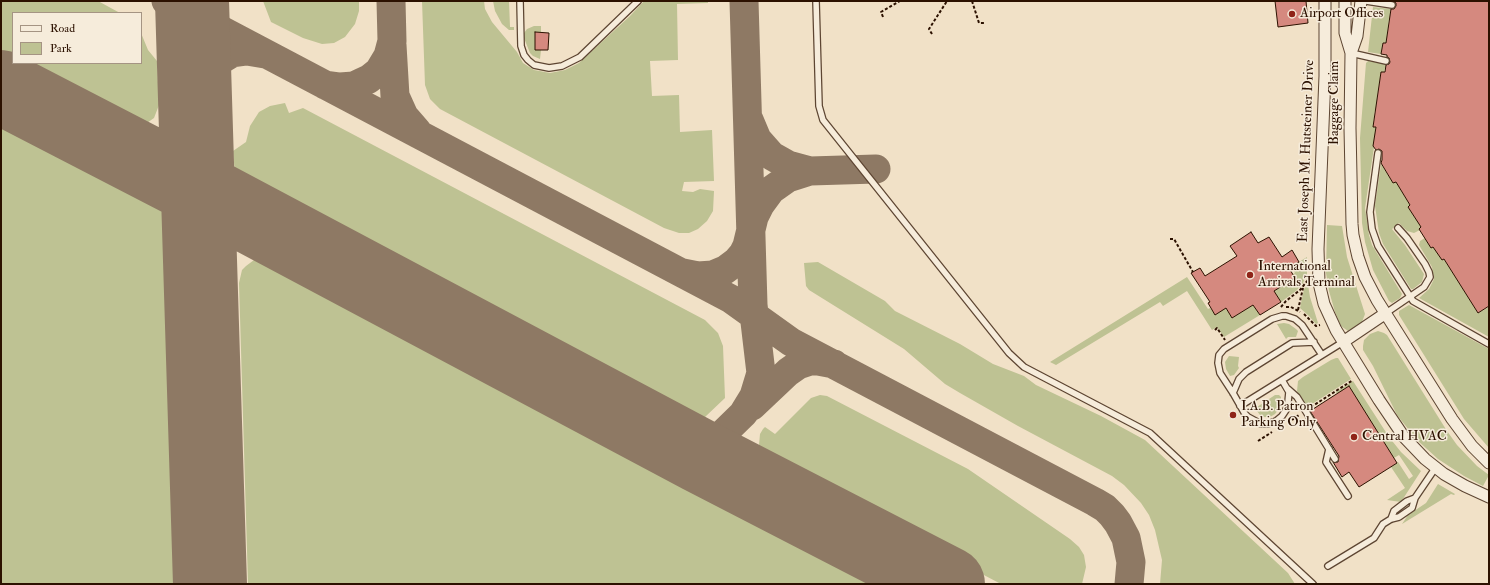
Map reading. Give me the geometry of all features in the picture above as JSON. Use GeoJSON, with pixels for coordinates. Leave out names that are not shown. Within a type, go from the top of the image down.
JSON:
{"type":"FeatureCollection","features":[{"type":"Feature","properties":{"kind":"street","name":"East Joseph M. Hutsteiner Drive"},"geometry":{"type":"LineString","coordinates":[[1325,1],[1325,76],[1318,249],[1321,292],[1329,316],[1401,433],[1414,448],[1436,468],[1465,486],[1489,497]]}},
{"type":"Feature","properties":{"kind":"street"},"geometry":{"type":"LineString","coordinates":[[1345,1],[1345,33],[1351,53]]}},
{"type":"Feature","properties":{"kind":"street","name":"Baggage Claim"},"geometry":{"type":"LineString","coordinates":[[1361,1],[1357,36],[1351,53],[1350,128],[1351,207],[1353,235],[1358,258],[1370,287],[1386,314],[1459,428],[1472,446],[1489,462]]}},
{"type":"Feature","properties":{"kind":"street"},"geometry":{"type":"LineString","coordinates":[[1344,342],[1386,314]]}},
{"type":"Feature","properties":{"kind":"lane"},"geometry":{"type":"LineString","coordinates":[[520,1],[521,46],[524,55],[534,65],[549,68],[562,66],[575,61],[638,1]]}},
{"type":"Feature","properties":{"kind":"lane"},"geometry":{"type":"LineString","coordinates":[[816,1],[819,106],[823,120],[1009,353],[1024,367],[1150,433],[1312,584]]}},
{"type":"Feature","properties":{"kind":"lane"},"geometry":{"type":"LineString","coordinates":[[1366,1],[1392,5]]}},
{"type":"Feature","properties":{"kind":"lane"},"geometry":{"type":"LineString","coordinates":[[1351,53],[1386,60]]}},
{"type":"Feature","properties":{"kind":"lane"},"geometry":{"type":"LineString","coordinates":[[1378,153],[1370,206],[1372,229],[1378,246],[1410,297],[1417,304],[1489,344]]}},
{"type":"Feature","properties":{"kind":"lane"},"geometry":{"type":"LineString","coordinates":[[1386,314],[1426,284],[1430,277],[1429,272],[1407,238],[1398,228]]}},
{"type":"Feature","properties":{"kind":"lane"},"geometry":{"type":"LineString","coordinates":[[1288,389],[1289,399],[1286,410],[1279,419],[1272,423],[1265,424],[1253,420],[1245,414],[1220,373],[1219,355],[1224,349],[1272,319],[1282,316],[1292,317],[1299,322],[1322,355]]}},
{"type":"Feature","properties":{"kind":"lane"},"geometry":{"type":"LineString","coordinates":[[1233,394],[1239,379],[1246,372],[1292,343],[1314,342]]}},
{"type":"Feature","properties":{"kind":"lane"},"geometry":{"type":"LineString","coordinates":[[1240,406],[1344,342]]}},
{"type":"Feature","properties":{"kind":"lane"},"geometry":{"type":"LineString","coordinates":[[1282,380],[1296,397],[1335,458]]}},
{"type":"Feature","properties":{"kind":"lane"},"geometry":{"type":"LineString","coordinates":[[1329,449],[1326,462],[1348,496]]}},
{"type":"Feature","properties":{"kind":"lane"},"geometry":{"type":"LineString","coordinates":[[1328,566],[1374,538],[1383,524],[1391,518],[1399,517],[1412,508],[1415,498],[1436,468]]}},
{"type":"Feature","properties":{"kind":"path"},"geometry":{"type":"LineString","coordinates":[[883,17],[881,12],[900,1]]}},
{"type":"Feature","properties":{"kind":"path"},"geometry":{"type":"LineString","coordinates":[[932,34],[929,30],[947,1]]}},
{"type":"Feature","properties":{"kind":"path"},"geometry":{"type":"LineString","coordinates":[[972,1],[979,23],[985,23]]}},
{"type":"Feature","properties":{"kind":"path"},"geometry":{"type":"LineString","coordinates":[[1170,239],[1174,239],[1193,272]]}},
{"type":"Feature","properties":{"kind":"path"},"geometry":{"type":"LineString","coordinates":[[1281,307],[1304,286],[1308,280]]}},
{"type":"Feature","properties":{"kind":"path"},"geometry":{"type":"LineString","coordinates":[[1298,310],[1304,286]]}},
{"type":"Feature","properties":{"kind":"green space"},"geometry":{"type":"Polygon","coordinates":[[[1,1],[98,1],[118,12],[12,12],[12,64],[142,64],[142,35],[148,50],[157,61],[159,105],[154,118],[144,125],[137,127],[127,126],[1,61],[1,1]]]}},
{"type":"Feature","properties":{"kind":"green space"},"geometry":{"type":"Polygon","coordinates":[[[263,1],[359,1],[359,11],[355,24],[345,37],[334,43],[322,44],[303,38],[271,22],[263,1]]]}},
{"type":"Feature","properties":{"kind":"green space"},"geometry":{"type":"Polygon","coordinates":[[[422,1],[484,1],[485,9],[492,22],[517,52],[523,63],[534,70],[550,73],[565,70],[579,63],[644,1],[708,1],[708,3],[677,4],[678,60],[650,61],[652,96],[679,95],[680,132],[712,130],[714,181],[684,182],[682,191],[693,192],[700,189],[714,191],[713,211],[707,221],[698,229],[689,233],[679,233],[664,228],[440,109],[430,99],[425,85],[422,1]]]}},
{"type":"Feature","properties":{"kind":"green space"},"geometry":{"type":"Polygon","coordinates":[[[493,1],[509,1],[510,27],[514,27],[514,30],[509,30],[502,24],[495,11],[493,1]]]}},
{"type":"Feature","properties":{"kind":"green space"},"geometry":{"type":"Polygon","coordinates":[[[1373,7],[1391,9],[1390,15],[1393,16],[1393,19],[1389,19],[1388,26],[1391,28],[1388,28],[1387,36],[1389,44],[1383,43],[1381,54],[1387,55],[1368,52],[1373,7]]]}},
{"type":"Feature","properties":{"kind":"green space"},"geometry":{"type":"Polygon","coordinates":[[[534,26],[541,26],[541,32],[535,32],[535,50],[541,50],[540,59],[530,53],[524,38],[524,33],[527,29],[534,26]]]}},
{"type":"Feature","properties":{"kind":"green space"},"geometry":{"type":"Polygon","coordinates":[[[1368,61],[1386,64],[1384,72],[1381,72],[1377,98],[1380,99],[1377,101],[1376,108],[1379,108],[1375,110],[1374,116],[1378,117],[1374,118],[1373,127],[1376,127],[1374,147],[1365,208],[1372,245],[1402,294],[1400,298],[1392,303],[1389,301],[1373,270],[1365,242],[1362,223],[1360,138],[1366,63],[1368,61]]]}},
{"type":"Feature","properties":{"kind":"green space"},"geometry":{"type":"Polygon","coordinates":[[[285,103],[289,113],[303,108],[705,320],[718,333],[723,346],[725,398],[705,417],[698,420],[688,420],[245,188],[238,181],[235,174],[233,151],[246,142],[250,126],[259,112],[270,106],[285,103]]]}},
{"type":"Feature","properties":{"kind":"green space"},"geometry":{"type":"Polygon","coordinates":[[[1,117],[162,201],[174,584],[1,584],[1,117]]]}},
{"type":"Feature","properties":{"kind":"green space"},"geometry":{"type":"Polygon","coordinates":[[[1381,164],[1393,183],[1396,182],[1410,205],[1408,207],[1415,218],[1424,226],[1414,233],[1407,231],[1399,223],[1392,229],[1405,245],[1424,274],[1422,282],[1413,289],[1411,289],[1383,244],[1379,233],[1375,206],[1381,164]]]}},
{"type":"Feature","properties":{"kind":"green space"},"geometry":{"type":"Polygon","coordinates":[[[1327,225],[1342,226],[1347,257],[1365,314],[1362,322],[1348,331],[1341,326],[1329,291],[1326,273],[1327,225]]]}},
{"type":"Feature","properties":{"kind":"green space"},"geometry":{"type":"Polygon","coordinates":[[[1425,238],[1431,248],[1436,245],[1435,249],[1442,260],[1444,259],[1478,313],[1489,307],[1489,337],[1419,298],[1429,289],[1434,279],[1432,267],[1419,245],[1420,241],[1425,238]]]}},
{"type":"Feature","properties":{"kind":"green space"},"geometry":{"type":"Polygon","coordinates":[[[1307,257],[1307,274],[1303,283],[1296,291],[1281,302],[1274,291],[1295,278],[1293,274],[1295,273],[1291,267],[1307,257]]]}},
{"type":"Feature","properties":{"kind":"green space"},"geometry":{"type":"Polygon","coordinates":[[[265,258],[274,260],[893,584],[248,584],[239,283],[242,270],[246,266],[254,260],[265,258]]]}},
{"type":"Feature","properties":{"kind":"green space"},"geometry":{"type":"Polygon","coordinates":[[[818,262],[885,301],[895,311],[960,344],[993,364],[1024,376],[1036,385],[1101,416],[1145,440],[1288,573],[1295,584],[1160,584],[1162,560],[1155,530],[1149,515],[1141,503],[1124,485],[1112,476],[1018,426],[945,384],[904,349],[809,290],[806,286],[804,263],[818,262]]]}},
{"type":"Feature","properties":{"kind":"green space"},"geometry":{"type":"Polygon","coordinates":[[[1187,277],[1208,309],[1210,308],[1215,314],[1226,308],[1232,318],[1253,305],[1260,315],[1224,337],[1217,327],[1212,330],[1187,291],[1163,306],[1160,302],[1056,365],[1050,362],[1187,277]]]}},
{"type":"Feature","properties":{"kind":"green space"},"geometry":{"type":"Polygon","coordinates":[[[1308,285],[1318,323],[1316,324],[1300,308],[1304,289],[1308,285]]]}},
{"type":"Feature","properties":{"kind":"green space"},"geometry":{"type":"Polygon","coordinates":[[[1409,305],[1489,349],[1489,448],[1464,419],[1399,315],[1399,311],[1409,305]]]}},
{"type":"Feature","properties":{"kind":"green space"},"geometry":{"type":"Polygon","coordinates":[[[1277,324],[1289,324],[1298,331],[1296,337],[1288,337],[1286,339],[1277,324]]]}},
{"type":"Feature","properties":{"kind":"green space"},"geometry":{"type":"Polygon","coordinates":[[[1378,331],[1387,335],[1457,445],[1477,466],[1489,475],[1483,486],[1464,476],[1438,459],[1417,440],[1397,415],[1373,366],[1363,350],[1364,340],[1370,334],[1378,331]]]}},
{"type":"Feature","properties":{"kind":"green space"},"geometry":{"type":"Polygon","coordinates":[[[1229,356],[1239,357],[1239,368],[1234,375],[1230,376],[1226,369],[1225,362],[1229,356]]]}},
{"type":"Feature","properties":{"kind":"green space"},"geometry":{"type":"Polygon","coordinates":[[[1338,358],[1351,379],[1309,406],[1306,406],[1297,391],[1298,381],[1338,358]]]}},
{"type":"Feature","properties":{"kind":"green space"},"geometry":{"type":"Polygon","coordinates":[[[1353,381],[1389,437],[1401,452],[1421,471],[1401,502],[1387,500],[1405,488],[1391,467],[1398,462],[1409,479],[1413,476],[1399,455],[1394,458],[1349,387],[1337,394],[1336,392],[1353,381]]]}},
{"type":"Feature","properties":{"kind":"green space"},"geometry":{"type":"Polygon","coordinates":[[[820,395],[827,396],[968,469],[1070,539],[1079,547],[1084,555],[1086,567],[1082,584],[1001,584],[768,462],[763,456],[759,445],[760,434],[763,429],[765,427],[775,434],[811,398],[820,395]]]}},
{"type":"Feature","properties":{"kind":"green space"},"geometry":{"type":"Polygon","coordinates":[[[1275,395],[1279,395],[1281,397],[1279,409],[1270,417],[1263,417],[1257,411],[1257,407],[1275,395]]]}},
{"type":"Feature","properties":{"kind":"green space"},"geometry":{"type":"Polygon","coordinates":[[[1438,484],[1455,494],[1451,494],[1402,524],[1408,515],[1426,503],[1438,484]]]}},
{"type":"Feature","properties":{"kind":"building","name":"Airport Offices"},"geometry":{"type":"Polygon","coordinates":[[[1275,1],[1306,1],[1308,23],[1278,27],[1275,1]]]}},
{"type":"Feature","properties":{"kind":"building"},"geometry":{"type":"Polygon","coordinates":[[[1393,1],[1489,1],[1489,306],[1478,313],[1444,259],[1442,260],[1433,247],[1431,248],[1419,229],[1421,227],[1408,207],[1410,205],[1396,182],[1393,183],[1381,163],[1382,151],[1379,149],[1376,150],[1373,146],[1376,127],[1373,127],[1381,72],[1385,72],[1386,65],[1390,62],[1387,55],[1381,54],[1383,43],[1386,43],[1391,9],[1394,9],[1396,6],[1396,3],[1393,1]]]}},
{"type":"Feature","properties":{"kind":"building"},"geometry":{"type":"Polygon","coordinates":[[[535,32],[549,33],[548,50],[535,50],[535,32]]]}},
{"type":"Feature","properties":{"kind":"building","name":"International Arrivals Terminal"},"geometry":{"type":"Polygon","coordinates":[[[1251,232],[1258,243],[1269,237],[1282,257],[1292,250],[1299,262],[1289,268],[1295,278],[1274,291],[1281,302],[1260,315],[1253,305],[1232,318],[1226,308],[1215,315],[1208,303],[1210,302],[1191,273],[1200,268],[1205,276],[1237,256],[1230,246],[1251,232]]]}},
{"type":"Feature","properties":{"kind":"building","name":"Central HVAC"},"geometry":{"type":"Polygon","coordinates":[[[1349,386],[1397,463],[1359,487],[1349,472],[1342,477],[1333,462],[1338,462],[1339,456],[1310,411],[1349,386]]]}},
{"type":"Feature","properties":{"kind":"taxiway"},"geometry":{"type":"LineString","coordinates":[[166,1],[731,299],[791,342],[1105,508],[1118,523],[1126,538],[1131,562],[1129,584]]}},
{"type":"Feature","properties":{"kind":"taxiway"},"geometry":{"type":"LineString","coordinates":[[325,85],[340,87],[354,86],[369,79],[379,71],[388,56],[392,41],[391,1]]}},
{"type":"Feature","properties":{"kind":"taxiway"},"geometry":{"type":"LineString","coordinates":[[743,414],[754,396],[761,373],[753,305],[744,1]]}},
{"type":"Feature","properties":{"kind":"taxiway"},"geometry":{"type":"LineString","coordinates":[[171,4],[183,16],[191,32],[193,98]]}},
{"type":"Feature","properties":{"kind":"taxiway"},"geometry":{"type":"LineString","coordinates":[[392,45],[395,96],[404,116],[417,131]]}},
{"type":"Feature","properties":{"kind":"taxiway"},"geometry":{"type":"LineString","coordinates":[[198,173],[200,164],[198,101],[199,90],[205,75],[217,62],[232,53],[247,51],[265,54]]}},
{"type":"Feature","properties":{"kind":"taxiway"},"geometry":{"type":"LineString","coordinates":[[749,120],[757,139],[772,156],[788,165],[810,171]]}},
{"type":"Feature","properties":{"kind":"taxiway"},"geometry":{"type":"LineString","coordinates":[[683,273],[698,276],[713,275],[725,270],[737,261],[747,246],[754,217],[760,205],[771,190],[788,178],[810,171],[876,169]]}},
{"type":"Feature","properties":{"kind":"taxiway"},"geometry":{"type":"LineString","coordinates":[[752,406],[788,372],[798,365],[810,361],[834,364]]}},
{"type":"Feature","properties":{"kind":"taxiway"},"geometry":{"type":"LineString","coordinates":[[700,456],[743,414],[755,398]]}},
{"type":"Feature","properties":{"kind":"runway"},"geometry":{"type":"LineString","coordinates":[[192,1],[210,584]]}},
{"type":"Feature","properties":{"kind":"runway"},"geometry":{"type":"LineString","coordinates":[[1,87],[198,189],[700,456],[948,584]]}},
{"type":"Feature","properties":{"kind":"place","name":"Airport Offices"},"geometry":{"type":"Point","coordinates":[1292,14]}},
{"type":"Feature","properties":{"kind":"place","name":"International Arrivals Terminal"},"geometry":{"type":"Point","coordinates":[1250,275]}},
{"type":"Feature","properties":{"kind":"place","name":"I.A.B. Patron Parking Only"},"geometry":{"type":"Point","coordinates":[1233,415]}},
{"type":"Feature","properties":{"kind":"place","name":"Central HVAC"},"geometry":{"type":"Point","coordinates":[1354,437]}}]}
